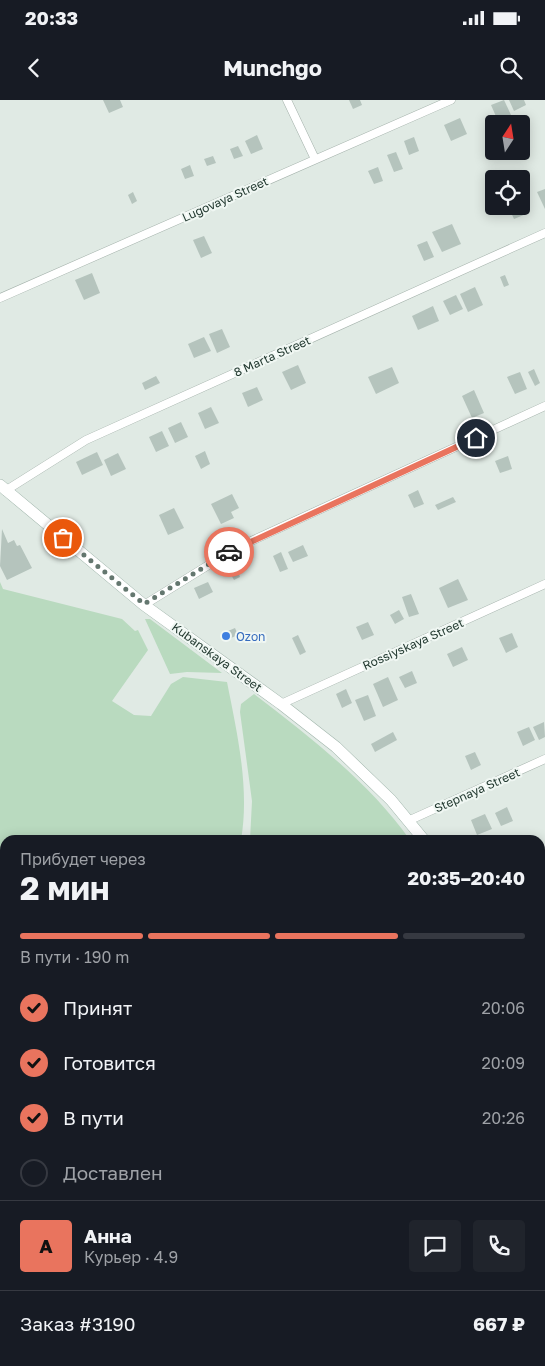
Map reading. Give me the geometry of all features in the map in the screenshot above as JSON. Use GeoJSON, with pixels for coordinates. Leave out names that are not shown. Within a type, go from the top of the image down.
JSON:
{"type":"FeatureCollection","features":[{"type":"Feature","properties":{"kind":"main road","name":"Kubanskaya Street"},"geometry":{"type":"LineString","coordinates":[[3,488],[144,604],[282,704],[336,747],[368,776],[410,820],[420,835]]}},
{"type":"Feature","properties":{"kind":"street"},"geometry":{"type":"LineString","coordinates":[[287,100],[315,159]]}},
{"type":"Feature","properties":{"kind":"street","name":"Lugovaya Street"},"geometry":{"type":"LineString","coordinates":[[0,298],[450,100]]}},
{"type":"Feature","properties":{"kind":"street","name":"8 Marta Street"},"geometry":{"type":"LineString","coordinates":[[3,488],[86,440],[545,233]]}},
{"type":"Feature","properties":{"kind":"street"},"geometry":{"type":"LineString","coordinates":[[144,604],[236,548],[545,406]]}},
{"type":"Feature","properties":{"kind":"street","name":"Rossiyskaya Street"},"geometry":{"type":"LineString","coordinates":[[282,704],[545,584]]}},
{"type":"Feature","properties":{"kind":"street","name":"Stepnaya Street"},"geometry":{"type":"LineString","coordinates":[[410,820],[545,759]]}},
{"type":"Feature","properties":{"kind":"green space"},"geometry":{"type":"Polygon","coordinates":[[[0,582],[3,589],[122,619],[135,631],[138,630],[148,650],[112,701],[134,715],[151,716],[171,684],[183,677],[227,682],[235,721],[243,781],[244,801],[242,835],[0,835],[0,582]]]}},
{"type":"Feature","properties":{"kind":"green space"},"geometry":{"type":"Polygon","coordinates":[[[145,619],[150,619],[222,673],[187,672],[170,674],[145,619]]]}},
{"type":"Feature","properties":{"kind":"green space"},"geometry":{"type":"Polygon","coordinates":[[[254,694],[296,727],[338,761],[376,799],[406,835],[250,835],[252,801],[240,712],[241,704],[254,694]]]}},
{"type":"Feature","properties":{"kind":"building"},"geometry":{"type":"Polygon","coordinates":[[[103,100],[120,100],[123,107],[109,113],[103,100]]]}},
{"type":"Feature","properties":{"kind":"building"},"geometry":{"type":"Polygon","coordinates":[[[349,100],[360,100],[362,105],[353,109],[349,100]]]}},
{"type":"Feature","properties":{"kind":"building"},"geometry":{"type":"Polygon","coordinates":[[[504,100],[511,115],[495,115],[491,105],[504,100]]]}},
{"type":"Feature","properties":{"kind":"building"},"geometry":{"type":"Polygon","coordinates":[[[509,100],[524,100],[526,105],[514,111],[509,100]]]}},
{"type":"Feature","properties":{"kind":"building"},"geometry":{"type":"Polygon","coordinates":[[[460,118],[467,134],[451,141],[444,125],[460,118]]]}},
{"type":"Feature","properties":{"kind":"building"},"geometry":{"type":"Polygon","coordinates":[[[257,135],[263,149],[251,154],[245,141],[257,135]]]}},
{"type":"Feature","properties":{"kind":"building"},"geometry":{"type":"Polygon","coordinates":[[[414,137],[419,151],[409,155],[404,141],[414,137]]]}},
{"type":"Feature","properties":{"kind":"building"},"geometry":{"type":"Polygon","coordinates":[[[238,146],[243,156],[234,159],[230,149],[238,146]]]}},
{"type":"Feature","properties":{"kind":"building"},"geometry":{"type":"Polygon","coordinates":[[[396,152],[403,169],[394,172],[387,155],[396,152]]]}},
{"type":"Feature","properties":{"kind":"building"},"geometry":{"type":"Polygon","coordinates":[[[213,156],[216,163],[207,166],[204,159],[213,156]]]}},
{"type":"Feature","properties":{"kind":"building"},"geometry":{"type":"Polygon","coordinates":[[[190,165],[194,176],[185,179],[181,169],[190,165]]]}},
{"type":"Feature","properties":{"kind":"building"},"geometry":{"type":"Polygon","coordinates":[[[378,167],[383,181],[374,184],[368,171],[378,167]]]}},
{"type":"Feature","properties":{"kind":"building"},"geometry":{"type":"Polygon","coordinates":[[[545,189],[545,209],[537,192],[545,189]]]}},
{"type":"Feature","properties":{"kind":"building"},"geometry":{"type":"Polygon","coordinates":[[[133,192],[137,201],[132,204],[128,195],[133,192]]]}},
{"type":"Feature","properties":{"kind":"building"},"geometry":{"type":"Polygon","coordinates":[[[512,215],[524,215],[514,219],[512,215]]]}},
{"type":"Feature","properties":{"kind":"building"},"geometry":{"type":"Polygon","coordinates":[[[452,224],[461,244],[442,252],[432,232],[452,224]]]}},
{"type":"Feature","properties":{"kind":"building"},"geometry":{"type":"Polygon","coordinates":[[[204,236],[212,253],[201,258],[193,240],[204,236]]]}},
{"type":"Feature","properties":{"kind":"building"},"geometry":{"type":"Polygon","coordinates":[[[427,241],[434,257],[424,261],[417,245],[427,241]]]}},
{"type":"Feature","properties":{"kind":"building"},"geometry":{"type":"Polygon","coordinates":[[[92,273],[100,293],[84,300],[75,280],[92,273]]]}},
{"type":"Feature","properties":{"kind":"building"},"geometry":{"type":"Polygon","coordinates":[[[505,275],[509,285],[504,287],[500,277],[505,275]]]}},
{"type":"Feature","properties":{"kind":"building"},"geometry":{"type":"Polygon","coordinates":[[[475,287],[483,305],[468,312],[460,294],[475,287]]]}},
{"type":"Feature","properties":{"kind":"building"},"geometry":{"type":"Polygon","coordinates":[[[456,295],[463,309],[450,315],[443,301],[456,295]]]}},
{"type":"Feature","properties":{"kind":"building"},"geometry":{"type":"Polygon","coordinates":[[[433,306],[439,321],[418,330],[412,316],[433,306]]]}},
{"type":"Feature","properties":{"kind":"building"},"geometry":{"type":"Polygon","coordinates":[[[222,329],[230,347],[217,353],[209,334],[222,329]]]}},
{"type":"Feature","properties":{"kind":"building"},"geometry":{"type":"Polygon","coordinates":[[[204,337],[211,351],[194,358],[188,344],[204,337]]]}},
{"type":"Feature","properties":{"kind":"building"},"geometry":{"type":"Polygon","coordinates":[[[298,365],[306,383],[291,390],[282,372],[298,365]]]}},
{"type":"Feature","properties":{"kind":"building"},"geometry":{"type":"Polygon","coordinates":[[[392,367],[399,383],[376,394],[368,377],[392,367]]]}},
{"type":"Feature","properties":{"kind":"building"},"geometry":{"type":"Polygon","coordinates":[[[534,369],[540,383],[535,386],[528,372],[534,369]]]}},
{"type":"Feature","properties":{"kind":"building"},"geometry":{"type":"Polygon","coordinates":[[[520,372],[527,389],[515,394],[507,377],[520,372]]]}},
{"type":"Feature","properties":{"kind":"building"},"geometry":{"type":"Polygon","coordinates":[[[156,376],[160,383],[145,390],[142,383],[156,376]]]}},
{"type":"Feature","properties":{"kind":"building"},"geometry":{"type":"Polygon","coordinates":[[[257,387],[263,400],[248,407],[242,393],[257,387]]]}},
{"type":"Feature","properties":{"kind":"building"},"geometry":{"type":"Polygon","coordinates":[[[474,390],[484,413],[472,418],[462,396],[474,390]]]}},
{"type":"Feature","properties":{"kind":"building"},"geometry":{"type":"Polygon","coordinates":[[[211,407],[219,423],[205,429],[198,413],[211,407]]]}},
{"type":"Feature","properties":{"kind":"building"},"geometry":{"type":"Polygon","coordinates":[[[181,422],[188,437],[175,443],[168,428],[181,422]]]}},
{"type":"Feature","properties":{"kind":"building"},"geometry":{"type":"Polygon","coordinates":[[[162,431],[169,446],[156,452],[149,437],[162,431]]]}},
{"type":"Feature","properties":{"kind":"building"},"geometry":{"type":"Polygon","coordinates":[[[205,451],[210,464],[201,469],[195,456],[205,451]]]}},
{"type":"Feature","properties":{"kind":"building"},"geometry":{"type":"Polygon","coordinates":[[[97,452],[103,465],[82,475],[76,462],[97,452]]]}},
{"type":"Feature","properties":{"kind":"building"},"geometry":{"type":"Polygon","coordinates":[[[118,453],[126,469],[111,476],[104,460],[118,453]]]}},
{"type":"Feature","properties":{"kind":"building"},"geometry":{"type":"Polygon","coordinates":[[[508,456],[512,469],[500,473],[495,461],[508,456]]]}},
{"type":"Feature","properties":{"kind":"building"},"geometry":{"type":"Polygon","coordinates":[[[418,490],[424,504],[414,508],[408,495],[418,490]]]}},
{"type":"Feature","properties":{"kind":"building"},"geometry":{"type":"Polygon","coordinates":[[[232,494],[239,508],[231,512],[234,518],[221,524],[211,504],[232,494]]]}},
{"type":"Feature","properties":{"kind":"building"},"geometry":{"type":"Polygon","coordinates":[[[453,497],[456,502],[438,510],[435,505],[453,497]]]}},
{"type":"Feature","properties":{"kind":"building"},"geometry":{"type":"Polygon","coordinates":[[[174,508],[184,528],[168,535],[159,515],[174,508]]]}},
{"type":"Feature","properties":{"kind":"building"},"geometry":{"type":"Polygon","coordinates":[[[2,529],[8,543],[14,540],[17,546],[20,545],[32,568],[7,580],[0,566],[2,529]]]}},
{"type":"Feature","properties":{"kind":"building"},"geometry":{"type":"Polygon","coordinates":[[[303,545],[308,556],[293,562],[288,552],[303,545]]]}},
{"type":"Feature","properties":{"kind":"building"},"geometry":{"type":"Polygon","coordinates":[[[281,552],[288,569],[280,572],[273,556],[281,552]]]}},
{"type":"Feature","properties":{"kind":"building"},"geometry":{"type":"Polygon","coordinates":[[[237,569],[240,577],[234,580],[230,573],[237,569]]]}},
{"type":"Feature","properties":{"kind":"building"},"geometry":{"type":"Polygon","coordinates":[[[458,579],[468,600],[448,608],[439,588],[458,579]]]}},
{"type":"Feature","properties":{"kind":"building"},"geometry":{"type":"Polygon","coordinates":[[[208,582],[213,592],[199,599],[194,588],[208,582]]]}},
{"type":"Feature","properties":{"kind":"building"},"geometry":{"type":"Polygon","coordinates":[[[411,594],[419,614],[409,617],[402,597],[411,594]]]}},
{"type":"Feature","properties":{"kind":"building"},"geometry":{"type":"Polygon","coordinates":[[[399,610],[404,619],[395,624],[390,615],[399,610]]]}},
{"type":"Feature","properties":{"kind":"building"},"geometry":{"type":"Polygon","coordinates":[[[368,622],[374,635],[362,640],[356,627],[368,622]]]}},
{"type":"Feature","properties":{"kind":"building"},"geometry":{"type":"Polygon","coordinates":[[[235,628],[238,635],[224,641],[221,634],[235,628]]]}},
{"type":"Feature","properties":{"kind":"building"},"geometry":{"type":"Polygon","coordinates":[[[512,633],[518,647],[506,653],[499,638],[512,633]]]}},
{"type":"Feature","properties":{"kind":"building"},"geometry":{"type":"Polygon","coordinates":[[[298,635],[306,652],[300,655],[292,638],[298,635]]]}},
{"type":"Feature","properties":{"kind":"building"},"geometry":{"type":"Polygon","coordinates":[[[462,647],[468,660],[453,667],[447,654],[462,647]]]}},
{"type":"Feature","properties":{"kind":"building"},"geometry":{"type":"Polygon","coordinates":[[[412,671],[417,683],[405,688],[399,677],[412,671]]]}},
{"type":"Feature","properties":{"kind":"building"},"geometry":{"type":"Polygon","coordinates":[[[388,677],[398,700],[383,707],[373,684],[388,677]]]}},
{"type":"Feature","properties":{"kind":"building"},"geometry":{"type":"Polygon","coordinates":[[[346,689],[352,703],[342,708],[336,694],[346,689]]]}},
{"type":"Feature","properties":{"kind":"building"},"geometry":{"type":"Polygon","coordinates":[[[368,695],[376,716],[364,721],[355,700],[368,695]]]}},
{"type":"Feature","properties":{"kind":"building"},"geometry":{"type":"Polygon","coordinates":[[[544,722],[545,737],[539,740],[533,727],[544,722]]]}},
{"type":"Feature","properties":{"kind":"building"},"geometry":{"type":"Polygon","coordinates":[[[529,727],[535,740],[523,746],[517,732],[529,727]]]}},
{"type":"Feature","properties":{"kind":"building"},"geometry":{"type":"Polygon","coordinates":[[[393,732],[397,740],[375,752],[371,744],[393,732]]]}},
{"type":"Feature","properties":{"kind":"building"},"geometry":{"type":"Polygon","coordinates":[[[475,752],[481,765],[471,770],[465,756],[475,752]]]}},
{"type":"Feature","properties":{"kind":"building"},"geometry":{"type":"Polygon","coordinates":[[[507,807],[513,821],[501,826],[495,813],[507,807]]]}},
{"type":"Feature","properties":{"kind":"building"},"geometry":{"type":"Polygon","coordinates":[[[485,814],[492,829],[477,835],[471,820],[485,814]]]}},
{"type":"Feature","properties":{"kind":"way so far"},"geometry":{"type":"LineString","coordinates":[[63,538],[144,604],[229,552]]}},
{"type":"Feature","properties":{"kind":"place","name":"Ozon"},"geometry":{"type":"Point","coordinates":[226,636]}},
{"type":"Feature","properties":{"kind":"route"},"geometry":{"type":"LineString","coordinates":[[229,552],[476,438]]}}]}
